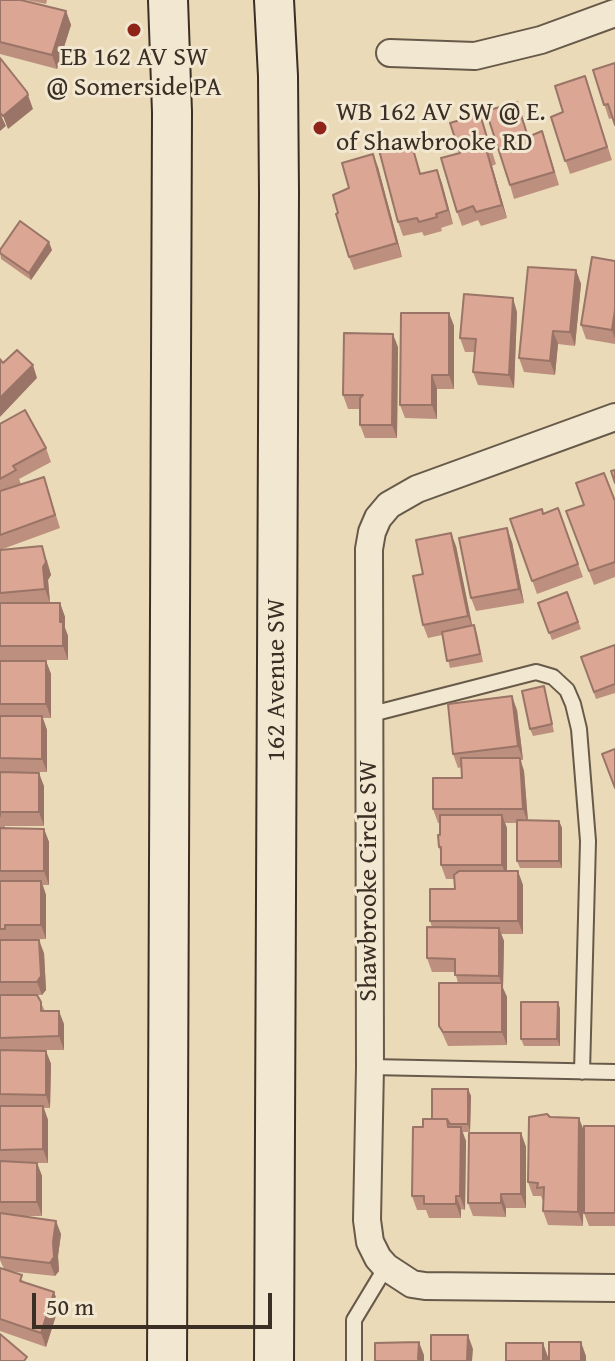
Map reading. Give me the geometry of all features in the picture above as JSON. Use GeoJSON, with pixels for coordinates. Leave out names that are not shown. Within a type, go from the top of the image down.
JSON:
{"type":"FeatureCollection","features":[{"type":"Feature","properties":{"kind":"main road"},"geometry":{"type":"LineString","coordinates":[[167,1361],[172,175],[168,0]]}},
{"type":"Feature","properties":{"kind":"main road","name":"162 Avenue SW"},"geometry":{"type":"LineString","coordinates":[[274,0],[279,224],[274,1361]]}},
{"type":"Feature","properties":{"kind":"street"},"geometry":{"type":"LineString","coordinates":[[390,53],[475,56],[541,40],[615,13]]}},
{"type":"Feature","properties":{"kind":"street","name":"Shawbrooke Circle SW"},"geometry":{"type":"LineString","coordinates":[[386,1267],[370,1242],[367,1220],[370,1067],[369,549],[378,518],[389,505],[417,489],[615,417]]}},
{"type":"Feature","properties":{"kind":"street"},"geometry":{"type":"LineString","coordinates":[[386,1267],[412,1284],[425,1286],[615,1288]]}},
{"type":"Feature","properties":{"kind":"lane"},"geometry":{"type":"LineString","coordinates":[[368,715],[536,672],[553,677],[567,690],[579,729],[588,841],[582,1072]]}},
{"type":"Feature","properties":{"kind":"lane"},"geometry":{"type":"LineString","coordinates":[[370,1067],[615,1072]]}},
{"type":"Feature","properties":{"kind":"lane"},"geometry":{"type":"LineString","coordinates":[[354,1361],[354,1320],[386,1267]]}},
{"type":"Feature","properties":{"kind":"building"},"geometry":{"type":"Polygon","coordinates":[[[0,0],[21,0],[66,11],[52,55],[0,42],[0,0]]]}},
{"type":"Feature","properties":{"kind":"building"},"geometry":{"type":"Polygon","coordinates":[[[0,58],[28,95],[3,116],[0,113],[0,58]]]}},
{"type":"Feature","properties":{"kind":"building"},"geometry":{"type":"Polygon","coordinates":[[[615,63],[615,125],[608,104],[604,105],[593,70],[615,63]]]}},
{"type":"Feature","properties":{"kind":"building"},"geometry":{"type":"Polygon","coordinates":[[[585,76],[607,147],[565,161],[551,117],[563,112],[555,86],[585,76]]]}},
{"type":"Feature","properties":{"kind":"building"},"geometry":{"type":"Polygon","coordinates":[[[517,102],[528,137],[542,131],[554,172],[510,185],[486,111],[517,102]]]}},
{"type":"Feature","properties":{"kind":"building"},"geometry":{"type":"Polygon","coordinates":[[[480,114],[502,205],[476,212],[473,206],[457,212],[441,158],[460,153],[450,123],[480,114]]]}},
{"type":"Feature","properties":{"kind":"building"},"geometry":{"type":"Polygon","coordinates":[[[411,142],[420,174],[437,170],[448,210],[419,222],[417,218],[398,222],[379,150],[411,142]]]}},
{"type":"Feature","properties":{"kind":"building"},"geometry":{"type":"Polygon","coordinates":[[[373,154],[397,243],[349,257],[333,195],[349,188],[342,163],[373,154]]]}},
{"type":"Feature","properties":{"kind":"building"},"geometry":{"type":"Polygon","coordinates":[[[20,221],[49,242],[29,273],[0,253],[20,221]]]}},
{"type":"Feature","properties":{"kind":"building"},"geometry":{"type":"Polygon","coordinates":[[[592,257],[615,261],[612,330],[581,325],[592,257]]]}},
{"type":"Feature","properties":{"kind":"building"},"geometry":{"type":"Polygon","coordinates":[[[528,267],[576,270],[570,332],[553,331],[550,361],[519,358],[528,267]]]}},
{"type":"Feature","properties":{"kind":"building"},"geometry":{"type":"Polygon","coordinates":[[[464,294],[513,298],[509,375],[473,372],[476,339],[460,338],[464,294]]]}},
{"type":"Feature","properties":{"kind":"building"},"geometry":{"type":"Polygon","coordinates":[[[401,313],[449,313],[449,375],[432,375],[432,405],[400,405],[401,313]]]}},
{"type":"Feature","properties":{"kind":"building"},"geometry":{"type":"Polygon","coordinates":[[[344,333],[393,334],[392,425],[360,425],[360,398],[363,395],[343,395],[344,333]]]}},
{"type":"Feature","properties":{"kind":"building"},"geometry":{"type":"Polygon","coordinates":[[[17,350],[33,365],[0,398],[0,359],[3,363],[17,350]]]}},
{"type":"Feature","properties":{"kind":"building"},"geometry":{"type":"Polygon","coordinates":[[[25,410],[46,448],[13,466],[16,470],[0,479],[0,424],[25,410]]]}},
{"type":"Feature","properties":{"kind":"building"},"geometry":{"type":"Polygon","coordinates":[[[604,473],[615,501],[615,562],[589,571],[566,511],[584,505],[576,483],[604,473]]]}},
{"type":"Feature","properties":{"kind":"building"},"geometry":{"type":"Polygon","coordinates":[[[44,477],[55,515],[0,535],[0,491],[44,477]]]}},
{"type":"Feature","properties":{"kind":"building"},"geometry":{"type":"Polygon","coordinates":[[[558,508],[578,564],[532,581],[510,519],[542,509],[543,514],[558,508]]]}},
{"type":"Feature","properties":{"kind":"building"},"geometry":{"type":"Polygon","coordinates":[[[507,528],[519,589],[471,598],[459,538],[507,528]]]}},
{"type":"Feature","properties":{"kind":"building"},"geometry":{"type":"Polygon","coordinates":[[[451,533],[468,616],[423,625],[413,576],[423,574],[416,540],[451,533]]]}},
{"type":"Feature","properties":{"kind":"building"},"geometry":{"type":"Polygon","coordinates":[[[42,546],[46,562],[43,567],[45,589],[0,593],[0,550],[42,546]]]}},
{"type":"Feature","properties":{"kind":"building"},"geometry":{"type":"Polygon","coordinates":[[[567,592],[578,622],[549,633],[538,603],[567,592]]]}},
{"type":"Feature","properties":{"kind":"building"},"geometry":{"type":"Polygon","coordinates":[[[0,603],[60,603],[63,646],[0,646],[0,603]]]}},
{"type":"Feature","properties":{"kind":"building"},"geometry":{"type":"Polygon","coordinates":[[[474,625],[480,654],[447,661],[442,632],[474,625]]]}},
{"type":"Feature","properties":{"kind":"building"},"geometry":{"type":"Polygon","coordinates":[[[615,645],[615,684],[594,692],[581,657],[615,645]]]}},
{"type":"Feature","properties":{"kind":"building"},"geometry":{"type":"Polygon","coordinates":[[[0,661],[46,661],[46,704],[0,704],[0,661]]]}},
{"type":"Feature","properties":{"kind":"building"},"geometry":{"type":"Polygon","coordinates":[[[544,686],[552,724],[530,729],[522,691],[544,686]]]}},
{"type":"Feature","properties":{"kind":"building"},"geometry":{"type":"Polygon","coordinates":[[[512,696],[518,746],[453,754],[448,704],[512,696]]]}},
{"type":"Feature","properties":{"kind":"building"},"geometry":{"type":"Polygon","coordinates":[[[0,716],[42,716],[42,759],[0,758],[0,716]]]}},
{"type":"Feature","properties":{"kind":"building"},"geometry":{"type":"Polygon","coordinates":[[[615,749],[615,788],[602,754],[615,749]]]}},
{"type":"Feature","properties":{"kind":"building"},"geometry":{"type":"Polygon","coordinates":[[[461,758],[520,758],[523,809],[433,809],[433,778],[462,778],[461,758]]]}},
{"type":"Feature","properties":{"kind":"building"},"geometry":{"type":"Polygon","coordinates":[[[0,772],[39,773],[39,812],[0,812],[0,772]]]}},
{"type":"Feature","properties":{"kind":"building"},"geometry":{"type":"Polygon","coordinates":[[[440,815],[502,815],[502,865],[441,865],[440,815]]]}},
{"type":"Feature","properties":{"kind":"building"},"geometry":{"type":"Polygon","coordinates":[[[517,820],[559,821],[559,861],[517,861],[517,820]]]}},
{"type":"Feature","properties":{"kind":"building"},"geometry":{"type":"Polygon","coordinates":[[[0,828],[44,829],[44,871],[0,871],[0,828]]]}},
{"type":"Feature","properties":{"kind":"building"},"geometry":{"type":"Polygon","coordinates":[[[459,871],[518,871],[518,921],[430,921],[430,889],[455,889],[454,875],[459,871]]]}},
{"type":"Feature","properties":{"kind":"building"},"geometry":{"type":"Polygon","coordinates":[[[0,881],[41,881],[41,925],[5,925],[5,929],[0,929],[0,881]]]}},
{"type":"Feature","properties":{"kind":"building"},"geometry":{"type":"Polygon","coordinates":[[[427,927],[499,928],[499,976],[455,975],[455,959],[427,958],[427,927]]]}},
{"type":"Feature","properties":{"kind":"building"},"geometry":{"type":"Polygon","coordinates":[[[0,940],[39,940],[41,976],[37,982],[0,982],[0,940]]]}},
{"type":"Feature","properties":{"kind":"building"},"geometry":{"type":"Polygon","coordinates":[[[439,983],[502,983],[502,1032],[443,1032],[439,1026],[439,983]]]}},
{"type":"Feature","properties":{"kind":"building"},"geometry":{"type":"Polygon","coordinates":[[[0,995],[37,995],[41,1011],[59,1011],[59,1036],[0,1038],[0,995]]]}},
{"type":"Feature","properties":{"kind":"building"},"geometry":{"type":"Polygon","coordinates":[[[521,1002],[558,1002],[557,1039],[521,1039],[521,1002]]]}},
{"type":"Feature","properties":{"kind":"building"},"geometry":{"type":"Polygon","coordinates":[[[0,1050],[46,1051],[46,1095],[0,1094],[0,1050]]]}},
{"type":"Feature","properties":{"kind":"building"},"geometry":{"type":"Polygon","coordinates":[[[432,1089],[468,1089],[468,1124],[450,1124],[447,1119],[432,1119],[432,1089]]]}},
{"type":"Feature","properties":{"kind":"building"},"geometry":{"type":"Polygon","coordinates":[[[0,1106],[43,1106],[43,1149],[0,1150],[0,1106]]]}},
{"type":"Feature","properties":{"kind":"building"},"geometry":{"type":"Polygon","coordinates":[[[547,1114],[550,1117],[579,1118],[578,1212],[543,1211],[544,1187],[537,1188],[538,1183],[528,1182],[529,1117],[547,1114]]]}},
{"type":"Feature","properties":{"kind":"building"},"geometry":{"type":"Polygon","coordinates":[[[423,1119],[447,1119],[448,1127],[461,1127],[460,1196],[456,1196],[456,1204],[424,1204],[424,1196],[412,1196],[413,1127],[423,1127],[423,1119]]]}},
{"type":"Feature","properties":{"kind":"building"},"geometry":{"type":"Polygon","coordinates":[[[584,1126],[615,1126],[615,1213],[584,1213],[584,1126]]]}},
{"type":"Feature","properties":{"kind":"building"},"geometry":{"type":"Polygon","coordinates":[[[469,1133],[521,1133],[521,1194],[501,1194],[501,1203],[468,1203],[469,1133]]]}},
{"type":"Feature","properties":{"kind":"building"},"geometry":{"type":"Polygon","coordinates":[[[0,1161],[37,1163],[37,1202],[0,1202],[0,1161]]]}},
{"type":"Feature","properties":{"kind":"building"},"geometry":{"type":"Polygon","coordinates":[[[0,1213],[56,1221],[54,1257],[50,1263],[0,1257],[0,1213]]]}},
{"type":"Feature","properties":{"kind":"building"},"geometry":{"type":"Polygon","coordinates":[[[0,1268],[22,1275],[20,1281],[54,1292],[41,1333],[0,1319],[0,1268]]]}},
{"type":"Feature","properties":{"kind":"building"},"geometry":{"type":"Polygon","coordinates":[[[0,1334],[27,1357],[24,1361],[0,1361],[0,1334]]]}},
{"type":"Feature","properties":{"kind":"building"},"geometry":{"type":"Polygon","coordinates":[[[431,1335],[468,1335],[467,1361],[431,1361],[431,1335]]]}},
{"type":"Feature","properties":{"kind":"building"},"geometry":{"type":"Polygon","coordinates":[[[419,1342],[418,1359],[422,1361],[375,1361],[375,1343],[419,1342]]]}},
{"type":"Feature","properties":{"kind":"building"},"geometry":{"type":"Polygon","coordinates":[[[549,1342],[581,1342],[581,1361],[549,1361],[549,1342]]]}},
{"type":"Feature","properties":{"kind":"building"},"geometry":{"type":"Polygon","coordinates":[[[506,1343],[543,1343],[543,1361],[506,1361],[506,1343]]]}},
{"type":"Feature","properties":{"kind":"place","name":"EB 162 AV SW @ Somerside PA"},"geometry":{"type":"Point","coordinates":[134,30]}},
{"type":"Feature","properties":{"kind":"place","name":"WB 162 AV SW @ E. of Shawbrooke RD"},"geometry":{"type":"Point","coordinates":[320,128]}}]}
